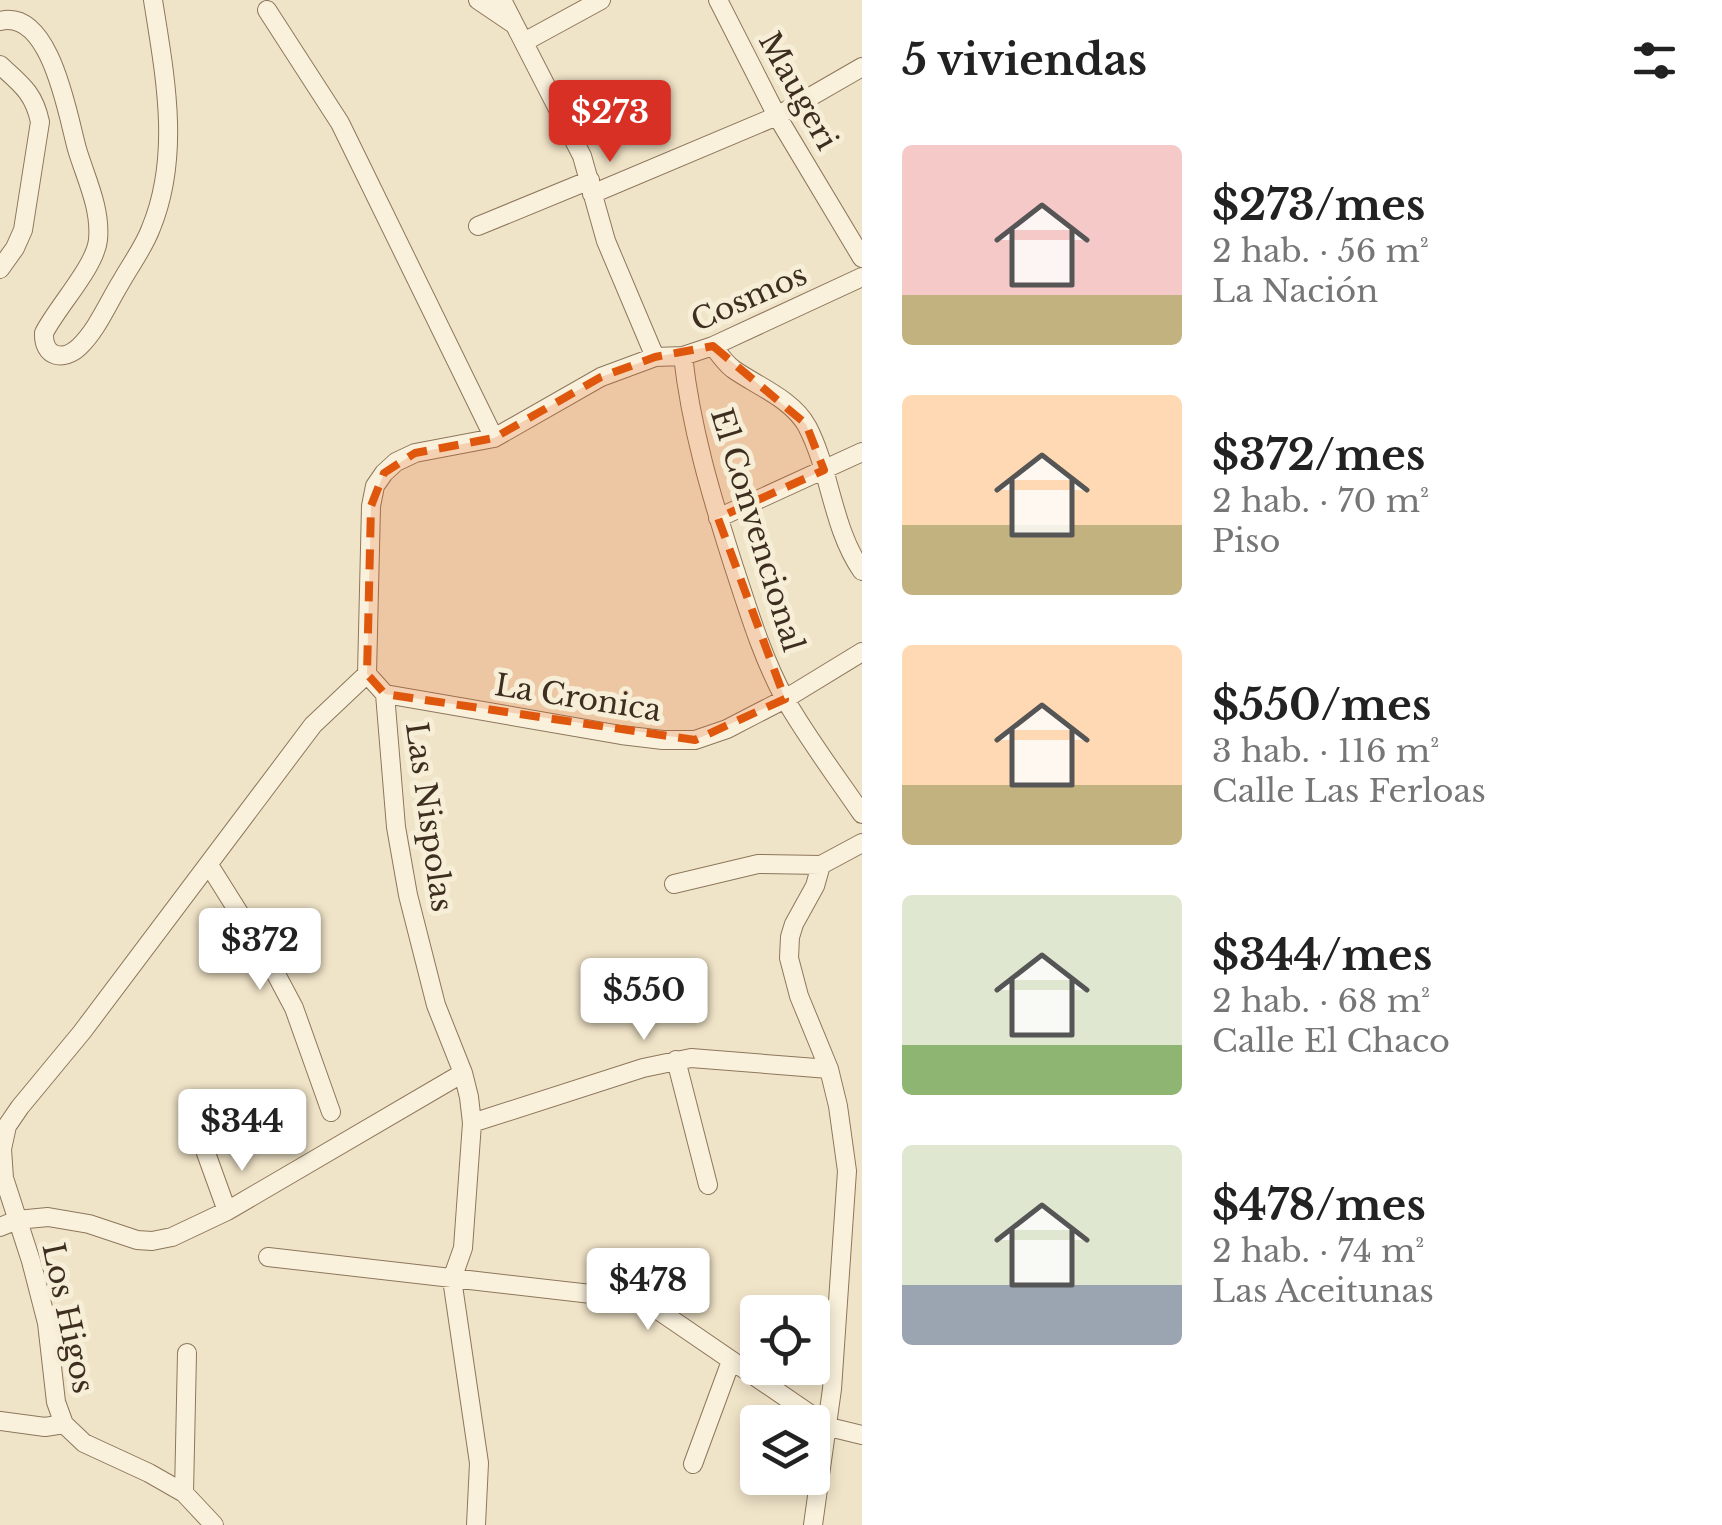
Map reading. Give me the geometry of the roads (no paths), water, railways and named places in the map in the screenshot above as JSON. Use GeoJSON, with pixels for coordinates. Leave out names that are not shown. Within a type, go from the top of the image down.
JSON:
{"type":"FeatureCollection","features":[{"type":"Feature","properties":{"kind":"street"},"geometry":{"type":"LineString","coordinates":[[0,21],[9,19],[26,26],[51,60],[97,211],[94,256],[44,333],[43,345],[50,353],[61,356],[76,350],[90,335],[150,232],[163,194],[170,147],[166,85],[153,0]]}},
{"type":"Feature","properties":{"kind":"street"},"geometry":{"type":"LineString","coordinates":[[478,0],[512,23]]}},
{"type":"Feature","properties":{"kind":"street"},"geometry":{"type":"LineString","coordinates":[[367,674],[370,520],[375,486],[384,473],[414,453],[494,438],[601,377],[655,357],[606,241],[574,137],[502,0]]}},
{"type":"Feature","properties":{"kind":"street"},"geometry":{"type":"LineString","coordinates":[[524,42],[601,0]]}},
{"type":"Feature","properties":{"kind":"street","name":"Maugeri"},"geometry":{"type":"LineString","coordinates":[[718,0],[777,116],[862,258]]}},
{"type":"Feature","properties":{"kind":"street"},"geometry":{"type":"LineString","coordinates":[[267,10],[340,123],[494,438]]}},
{"type":"Feature","properties":{"kind":"street"},"geometry":{"type":"LineString","coordinates":[[0,66],[28,92],[40,122],[22,230],[0,269]]}},
{"type":"Feature","properties":{"kind":"street"},"geometry":{"type":"LineString","coordinates":[[478,226],[777,116],[860,73]]}},
{"type":"Feature","properties":{"kind":"street","name":"Cosmos"},"geometry":{"type":"LineString","coordinates":[[655,357],[683,356],[713,346],[862,277]]}},
{"type":"Feature","properties":{"kind":"street"},"geometry":{"type":"LineString","coordinates":[[713,346],[730,367],[771,392],[806,424],[841,530],[862,571]]}},
{"type":"Feature","properties":{"kind":"street","name":"El Convencional"},"geometry":{"type":"LineString","coordinates":[[683,356],[704,474],[770,668],[862,814]]}},
{"type":"Feature","properties":{"kind":"street"},"geometry":{"type":"LineString","coordinates":[[718,518],[862,452]]}},
{"type":"Feature","properties":{"kind":"street","name":"La Cronica"},"geometry":{"type":"LineString","coordinates":[[385,694],[663,740],[695,740],[727,729],[786,699],[862,652]]}},
{"type":"Feature","properties":{"kind":"street","name":"Las Nispolas"},"geometry":{"type":"LineString","coordinates":[[367,674],[385,694],[396,827],[408,895],[436,1005],[462,1073],[472,1123],[463,1248],[452,1279],[479,1463],[476,1525]]}},
{"type":"Feature","properties":{"kind":"street","name":"Los Higos"},"geometry":{"type":"LineString","coordinates":[[214,1525],[184,1493],[149,1472],[84,1444],[64,1424],[56,1402],[48,1322],[32,1261],[9,1224],[2,1149],[7,1126],[20,1107],[82,1032],[313,724],[367,674]]}},
{"type":"Feature","properties":{"kind":"street"},"geometry":{"type":"LineString","coordinates":[[674,884],[758,864],[821,865],[862,843]]}},
{"type":"Feature","properties":{"kind":"street"},"geometry":{"type":"LineString","coordinates":[[209,865],[294,1008],[331,1112]]}},
{"type":"Feature","properties":{"kind":"street"},"geometry":{"type":"LineString","coordinates":[[821,865],[815,886],[794,924],[789,958],[799,996],[829,1069],[848,1171],[830,1405]]}},
{"type":"Feature","properties":{"kind":"street"},"geometry":{"type":"LineString","coordinates":[[472,1123],[676,1060],[829,1069]]}},
{"type":"Feature","properties":{"kind":"street"},"geometry":{"type":"LineString","coordinates":[[676,1060],[708,1185]]}},
{"type":"Feature","properties":{"kind":"street"},"geometry":{"type":"LineString","coordinates":[[9,1224],[62,1218],[129,1238],[152,1241],[172,1237],[226,1211],[462,1073]]}},
{"type":"Feature","properties":{"kind":"street"},"geometry":{"type":"LineString","coordinates":[[206,1153],[226,1211]]}},
{"type":"Feature","properties":{"kind":"street"},"geometry":{"type":"LineString","coordinates":[[268,1257],[635,1299],[652,1306],[796,1405]]}},
{"type":"Feature","properties":{"kind":"street"},"geometry":{"type":"LineString","coordinates":[[184,1493],[187,1353]]}},
{"type":"Feature","properties":{"kind":"street"},"geometry":{"type":"LineString","coordinates":[[693,1464],[731,1361]]}},
{"type":"Feature","properties":{"kind":"street"},"geometry":{"type":"LineString","coordinates":[[0,1422],[45,1427],[64,1424]]}},
{"type":"Feature","properties":{"kind":"street"},"geometry":{"type":"LineString","coordinates":[[830,1427],[862,1435]]}},
{"type":"Feature","properties":{"kind":"street"},"geometry":{"type":"LineString","coordinates":[[813,1525],[818,1495]]}}]}
